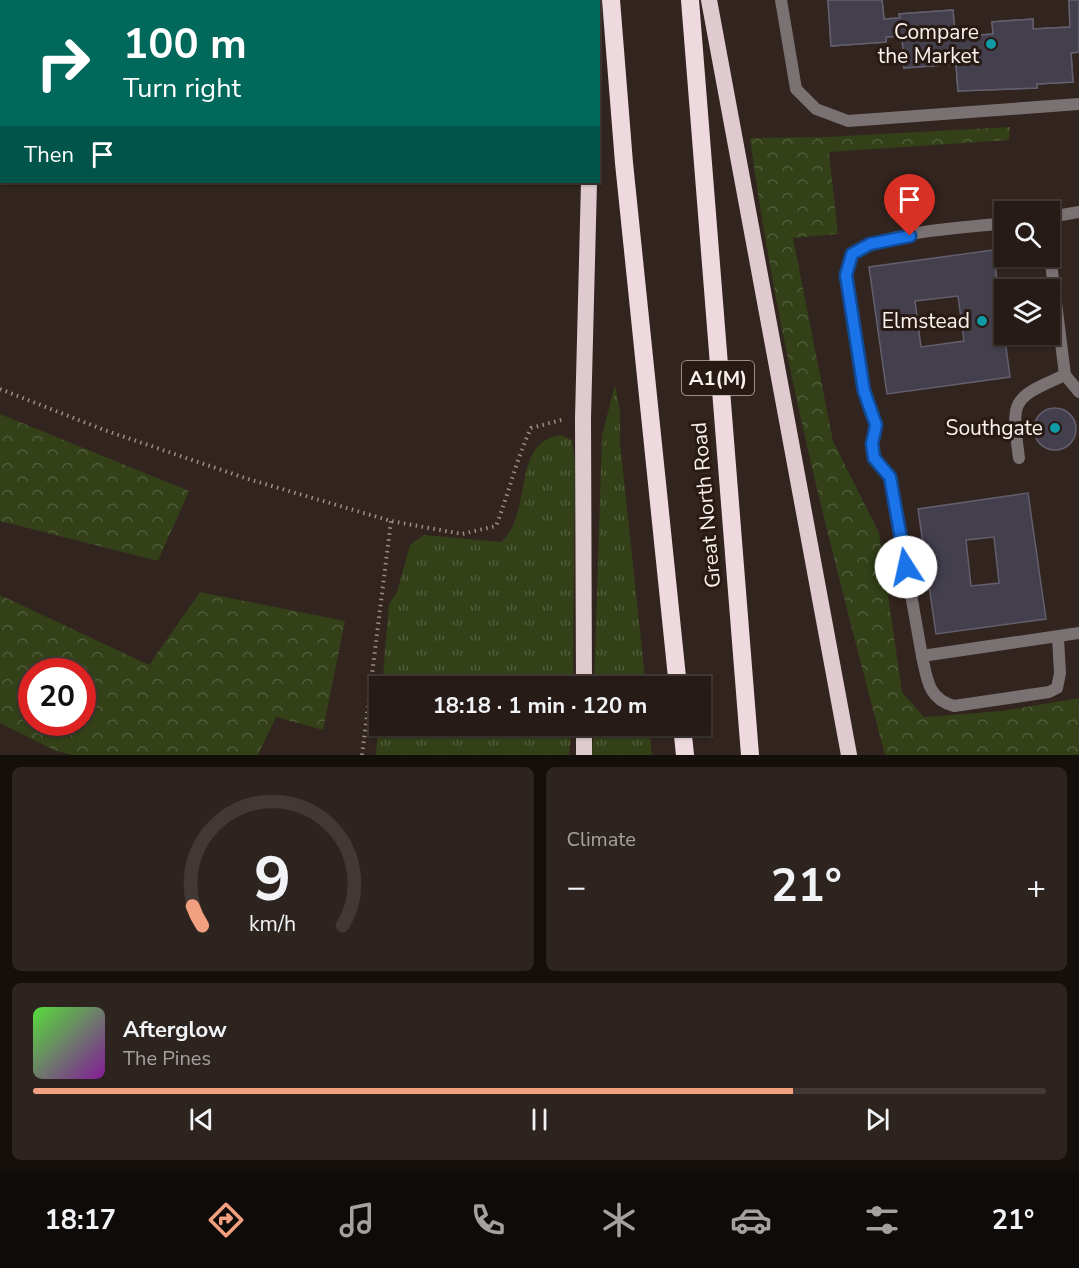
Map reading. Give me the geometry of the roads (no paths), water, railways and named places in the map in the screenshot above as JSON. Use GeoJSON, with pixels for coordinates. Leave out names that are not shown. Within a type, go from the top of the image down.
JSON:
{"type":"FeatureCollection","features":[{"type":"Feature","properties":{"kind":"highway"},"geometry":{"type":"LineString","coordinates":[[611,0],[624,162],[677,676]]}},
{"type":"Feature","properties":{"kind":"highway","name":"Great North Road"},"geometry":{"type":"LineString","coordinates":[[690,0],[750,755]]}},
{"type":"Feature","properties":{"kind":"highway"},"geometry":{"type":"LineString","coordinates":[[709,0],[849,755]]}},
{"type":"Feature","properties":{"kind":"highway"},"geometry":{"type":"LineString","coordinates":[[584,676],[583,418],[589,183]]}},
{"type":"Feature","properties":{"kind":"highway"},"geometry":{"type":"LineString","coordinates":[[584,736],[584,755]]}},
{"type":"Feature","properties":{"kind":"highway"},"geometry":{"type":"LineString","coordinates":[[683,736],[685,755]]}},
{"type":"Feature","properties":{"kind":"lane"},"geometry":{"type":"LineString","coordinates":[[781,0],[796,89],[816,109],[848,121],[1079,104]]}},
{"type":"Feature","properties":{"kind":"lane"},"geometry":{"type":"LineString","coordinates":[[1060,215],[1079,212]]}},
{"type":"Feature","properties":{"kind":"lane"},"geometry":{"type":"LineString","coordinates":[[994,224],[929,232],[870,244],[852,254],[846,275],[864,391],[876,425],[872,444],[874,458],[890,477],[928,687],[944,703],[954,706],[1048,692],[1057,688],[1060,673],[1058,638]]}},
{"type":"Feature","properties":{"kind":"lane"},"geometry":{"type":"LineString","coordinates":[[1052,267],[1065,375],[1079,393]]}},
{"type":"Feature","properties":{"kind":"lane"},"geometry":{"type":"LineString","coordinates":[[1019,458],[1013,418],[1020,399],[1030,391],[1065,375]]}},
{"type":"Feature","properties":{"kind":"lane"},"geometry":{"type":"LineString","coordinates":[[922,656],[1058,638],[1079,633]]}},
{"type":"Feature","properties":{"kind":"place","name":"Compare the Market"},"geometry":{"type":"Point","coordinates":[991,44]}},
{"type":"Feature","properties":{"kind":"place","name":"Elmstead"},"geometry":{"type":"Point","coordinates":[982,321]}},
{"type":"Feature","properties":{"kind":"place","name":"Southgate"},"geometry":{"type":"Point","coordinates":[1055,428]}}]}
